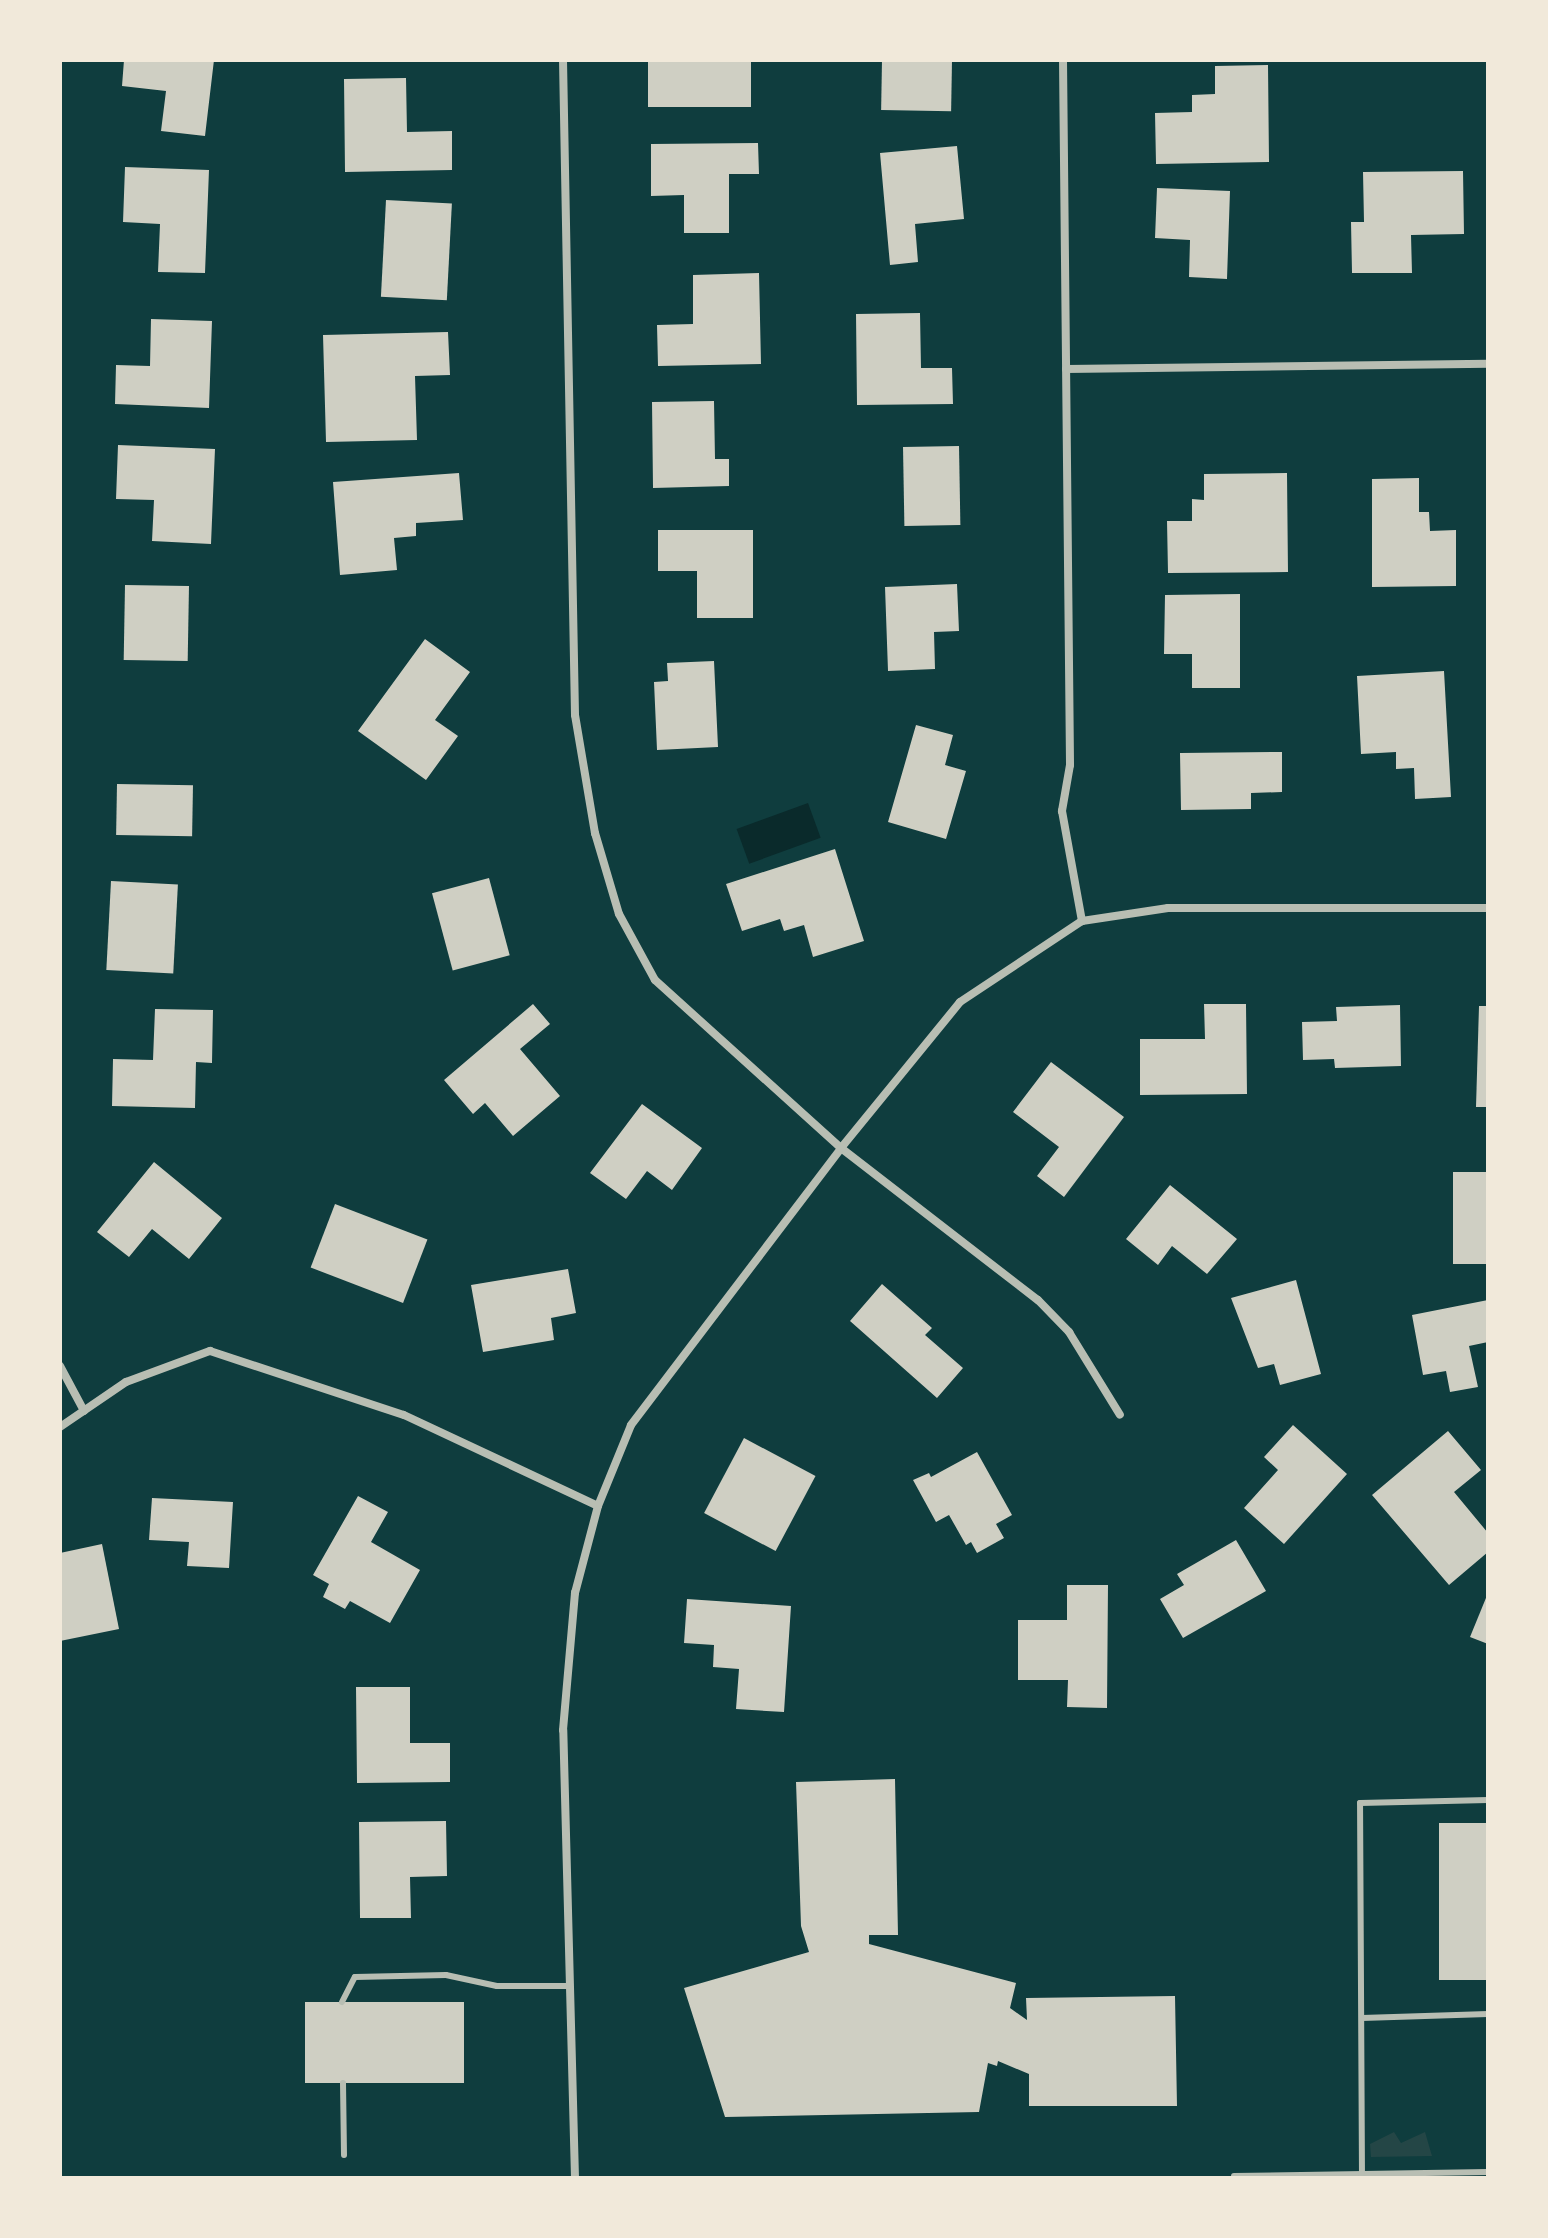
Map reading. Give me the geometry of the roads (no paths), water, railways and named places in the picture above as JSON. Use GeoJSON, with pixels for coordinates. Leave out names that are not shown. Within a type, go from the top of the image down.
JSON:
{"type":"FeatureCollection","features":[{"type":"Feature","properties":{"kind":"street"},"geometry":{"type":"LineString","coordinates":[[563,60],[575,715],[595,833],[619,914],[655,980],[841,1148],[1038,1300],[1069,1332],[1120,1415]]}},
{"type":"Feature","properties":{"kind":"street"},"geometry":{"type":"LineString","coordinates":[[1063,60],[1070,765],[1062,811],[1082,921]]}},
{"type":"Feature","properties":{"kind":"street"},"geometry":{"type":"LineString","coordinates":[[1066,369],[1488,364]]}},
{"type":"Feature","properties":{"kind":"street"},"geometry":{"type":"LineString","coordinates":[[575,2178],[563,1730],[575,1593],[598,1506],[631,1425],[841,1148],[960,1002],[1082,921],[1168,908],[1488,908]]}},
{"type":"Feature","properties":{"kind":"street"},"geometry":{"type":"LineString","coordinates":[[60,1427],[126,1382],[210,1351],[404,1415],[598,1506]]}},
{"type":"Feature","properties":{"kind":"street"},"geometry":{"type":"LineString","coordinates":[[60,1366],[84,1411]]}},
{"type":"Feature","properties":{"kind":"lane"},"geometry":{"type":"LineString","coordinates":[[1360,2176],[1360,1803],[1488,1800]]}},
{"type":"Feature","properties":{"kind":"lane"},"geometry":{"type":"LineString","coordinates":[[342,2002],[355,1977],[446,1975],[497,1986],[570,1986]]}},
{"type":"Feature","properties":{"kind":"lane"},"geometry":{"type":"LineString","coordinates":[[1362,2018],[1488,2014]]}},
{"type":"Feature","properties":{"kind":"lane"},"geometry":{"type":"LineString","coordinates":[[343,2083],[344,2155]]}},
{"type":"Feature","properties":{"kind":"lane"},"geometry":{"type":"LineString","coordinates":[[1234,2176],[1488,2172]]}}]}
